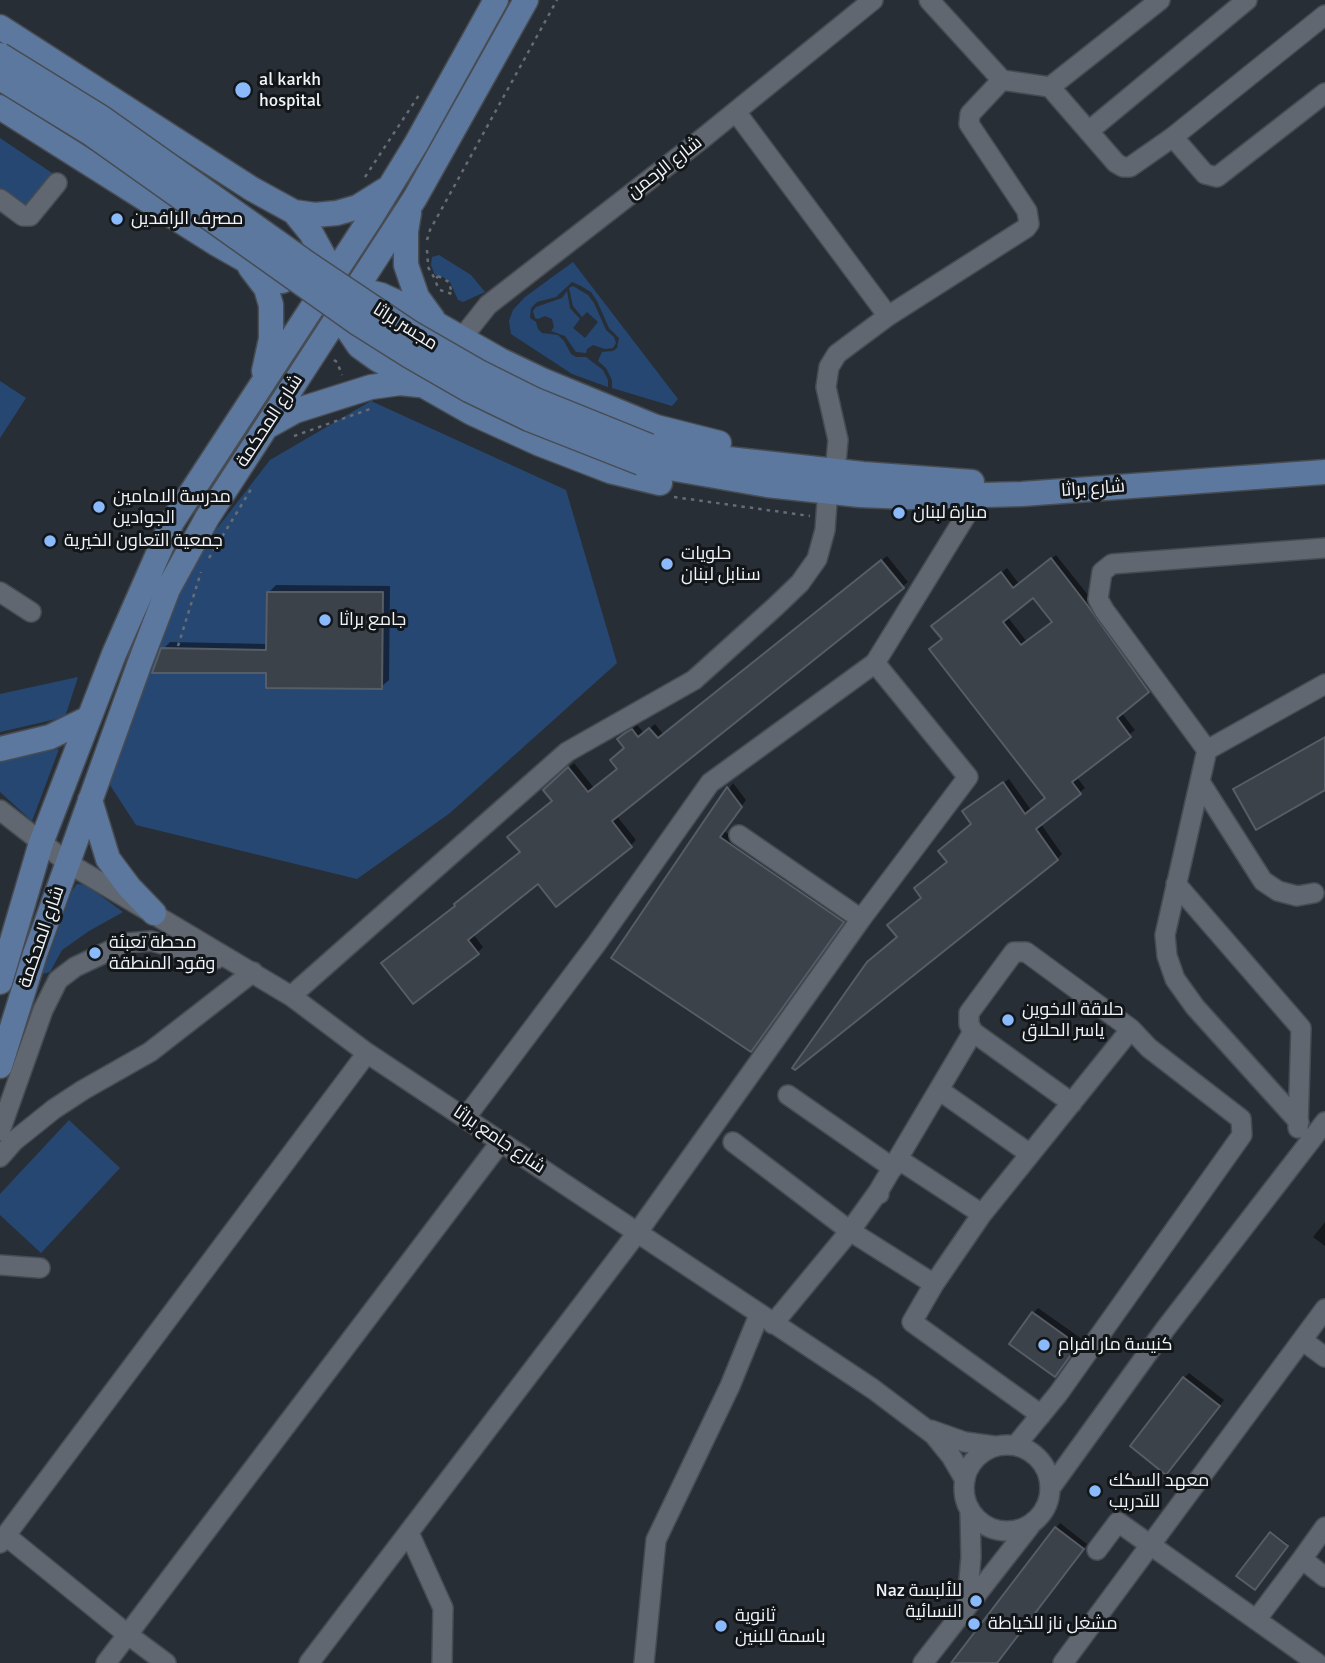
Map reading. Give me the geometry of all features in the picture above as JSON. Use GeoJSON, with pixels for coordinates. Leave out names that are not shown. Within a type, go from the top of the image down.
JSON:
{"type":"FeatureCollection","features":[{"type":"Feature","properties":{"kind":"main road","name":"شارع المحكمة"},"geometry":{"type":"LineString","coordinates":[[0,1066],[35,954],[168,589],[207,517],[275,434],[393,182],[496,0]]}},
{"type":"Feature","properties":{"kind":"main road","name":"شارع المحكمة"},"geometry":{"type":"LineString","coordinates":[[349,275],[415,198],[526,0]]}},
{"type":"Feature","properties":{"kind":"main road"},"geometry":{"type":"LineString","coordinates":[[0,27],[252,189],[293,212],[349,275],[381,295],[542,380],[656,427],[774,454],[836,462],[909,487]]}},
{"type":"Feature","properties":{"kind":"main road","name":"مجسر براثا"},"geometry":{"type":"LineString","coordinates":[[0,55],[102,118],[411,333],[477,371],[645,455]]}},
{"type":"Feature","properties":{"kind":"main road","name":"مجسر براثا"},"geometry":{"type":"LineString","coordinates":[[0,78],[90,133],[356,322],[410,356],[529,419],[645,455],[767,485],[862,484]]}},
{"type":"Feature","properties":{"kind":"main road"},"geometry":{"type":"LineString","coordinates":[[0,107],[282,281]]}},
{"type":"Feature","properties":{"kind":"main road"},"geometry":{"type":"LineString","coordinates":[[293,212],[315,215],[349,210],[369,201],[393,182]]}},
{"type":"Feature","properties":{"kind":"main road"},"geometry":{"type":"LineString","coordinates":[[252,189],[267,204],[270,212],[269,225]]}},
{"type":"Feature","properties":{"kind":"main road"},"geometry":{"type":"LineString","coordinates":[[415,198],[405,230],[406,265],[417,297],[425,310],[451,333]]}},
{"type":"Feature","properties":{"kind":"main road"},"geometry":{"type":"LineString","coordinates":[[233,252],[256,273],[266,288],[271,305],[271,339],[257,389]]}},
{"type":"Feature","properties":{"kind":"main road","name":"شارع المحكمة"},"geometry":{"type":"LineString","coordinates":[[0,982],[5,947],[41,844],[88,719],[145,579],[172,522],[257,389],[326,324]]}},
{"type":"Feature","properties":{"kind":"main road"},"geometry":{"type":"LineString","coordinates":[[326,324],[425,388],[472,413],[540,444],[610,471],[654,482],[827,510],[909,487]]}},
{"type":"Feature","properties":{"kind":"main road"},"geometry":{"type":"LineString","coordinates":[[425,388],[401,364],[397,350],[400,337],[411,329],[425,327],[439,328],[451,333]]}},
{"type":"Feature","properties":{"kind":"main road"},"geometry":{"type":"LineString","coordinates":[[275,434],[295,411],[372,387],[400,383],[425,388]]}},
{"type":"Feature","properties":{"kind":"main road","name":"شارع براثا"},"geometry":{"type":"LineString","coordinates":[[909,487],[1047,480],[1325,457]]}},
{"type":"Feature","properties":{"kind":"main road","name":"شارع براثا"},"geometry":{"type":"LineString","coordinates":[[862,484],[978,496],[1325,471]]}},
{"type":"Feature","properties":{"kind":"main road"},"geometry":{"type":"LineString","coordinates":[[0,749],[50,737],[88,719]]}},
{"type":"Feature","properties":{"kind":"main road"},"geometry":{"type":"LineString","coordinates":[[90,800],[108,859],[129,887],[154,913]]}},
{"type":"Feature","properties":{"kind":"street","name":"شارع الرحمن"},"geometry":{"type":"LineString","coordinates":[[451,333],[736,112],[873,0]]}},
{"type":"Feature","properties":{"kind":"street"},"geometry":{"type":"LineString","coordinates":[[929,0],[1002,80],[1051,87],[1116,163],[1123,167],[1130,167],[1173,137],[1325,15]]}},
{"type":"Feature","properties":{"kind":"street"},"geometry":{"type":"LineString","coordinates":[[1051,87],[1160,0]]}},
{"type":"Feature","properties":{"kind":"street"},"geometry":{"type":"LineString","coordinates":[[1090,130],[1247,0]]}},
{"type":"Feature","properties":{"kind":"street"},"geometry":{"type":"LineString","coordinates":[[836,462],[838,440],[826,387],[829,367],[837,355],[888,316],[1029,224],[1027,211],[969,124],[970,114],[1002,80]]}},
{"type":"Feature","properties":{"kind":"street"},"geometry":{"type":"LineString","coordinates":[[1173,137],[1205,174],[1217,177],[1325,93]]}},
{"type":"Feature","properties":{"kind":"street"},"geometry":{"type":"LineString","coordinates":[[736,112],[888,316]]}},
{"type":"Feature","properties":{"kind":"street"},"geometry":{"type":"LineString","coordinates":[[0,199],[23,216],[30,216],[57,183]]}},
{"type":"Feature","properties":{"kind":"street"},"geometry":{"type":"LineString","coordinates":[[466,1117],[597,943],[710,783],[875,663],[978,496]]}},
{"type":"Feature","properties":{"kind":"street"},"geometry":{"type":"LineString","coordinates":[[291,996],[567,752],[694,680],[800,583],[817,559],[827,510]]}},
{"type":"Feature","properties":{"kind":"street"},"geometry":{"type":"LineString","coordinates":[[1208,750],[1104,610],[1098,599],[1101,572],[1112,564],[1325,548]]}},
{"type":"Feature","properties":{"kind":"street"},"geometry":{"type":"LineString","coordinates":[[0,592],[31,612]]}},
{"type":"Feature","properties":{"kind":"street"},"geometry":{"type":"LineString","coordinates":[[309,1663],[637,1233],[861,919],[968,776],[875,663]]}},
{"type":"Feature","properties":{"kind":"street"},"geometry":{"type":"LineString","coordinates":[[1299,1122],[1195,1007],[1175,979],[1167,956],[1166,935],[1175,884],[1208,750],[1325,684]]}},
{"type":"Feature","properties":{"kind":"street"},"geometry":{"type":"LineString","coordinates":[[1200,782],[1263,881],[1278,891],[1297,896],[1314,893]]}},
{"type":"Feature","properties":{"kind":"street","name":"شارع جامع براثا"},"geometry":{"type":"LineString","coordinates":[[0,810],[68,863],[291,996],[367,1053],[924,1426],[943,1445],[965,1480]]}},
{"type":"Feature","properties":{"kind":"street"},"geometry":{"type":"LineString","coordinates":[[739,835],[861,919]]}},
{"type":"Feature","properties":{"kind":"street"},"geometry":{"type":"LineString","coordinates":[[1175,884],[1301,1028],[1297,1157]]}},
{"type":"Feature","properties":{"kind":"street"},"geometry":{"type":"LineString","coordinates":[[0,1131],[43,1010],[58,980],[75,967],[126,943],[150,941],[253,972]]}},
{"type":"Feature","properties":{"kind":"street"},"geometry":{"type":"LineString","coordinates":[[1016,1445],[1066,1383],[1242,1135],[1241,1119],[1149,1048],[1131,1029],[1026,952],[1019,950],[1014,952],[969,1013],[969,1024],[973,1032],[1072,1102]]}},
{"type":"Feature","properties":{"kind":"street"},"geometry":{"type":"LineString","coordinates":[[0,1157],[14,1140],[54,1109],[150,1052],[253,972]]}},
{"type":"Feature","properties":{"kind":"street"},"geometry":{"type":"LineString","coordinates":[[1041,1415],[912,1322],[934,1284],[982,1214],[1131,1029]]}},
{"type":"Feature","properties":{"kind":"street"},"geometry":{"type":"LineString","coordinates":[[644,1663],[656,1540],[730,1385],[766,1320],[850,1231],[878,1193],[973,1032]]}},
{"type":"Feature","properties":{"kind":"street"},"geometry":{"type":"LineString","coordinates":[[166,1663],[3,1539],[367,1053]]}},
{"type":"Feature","properties":{"kind":"street"},"geometry":{"type":"LineString","coordinates":[[939,1090],[1030,1154]]}},
{"type":"Feature","properties":{"kind":"street"},"geometry":{"type":"LineString","coordinates":[[788,1095],[982,1214]]}},
{"type":"Feature","properties":{"kind":"street"},"geometry":{"type":"LineString","coordinates":[[923,1663],[967,1604],[1045,1509],[1051,1488],[1166,1328],[1325,1122]]}},
{"type":"Feature","properties":{"kind":"street"},"geometry":{"type":"LineString","coordinates":[[733,1142],[850,1231],[934,1284]]}},
{"type":"Feature","properties":{"kind":"street"},"geometry":{"type":"LineString","coordinates":[[106,1663],[500,1143]]}},
{"type":"Feature","properties":{"kind":"street"},"geometry":{"type":"LineString","coordinates":[[0,1265],[40,1268]]}},
{"type":"Feature","properties":{"kind":"street"},"geometry":{"type":"LineString","coordinates":[[1063,1663],[1325,1310]]}},
{"type":"Feature","properties":{"kind":"street"},"geometry":{"type":"LineString","coordinates":[[1302,1340],[1325,1357]]}},
{"type":"Feature","properties":{"kind":"street","name":"شارع جامع براثا"},"geometry":{"type":"LineString","coordinates":[[924,1426],[965,1442],[994,1446]]}},
{"type":"Feature","properties":{"kind":"street"},"geometry":{"type":"LineString","coordinates":[[967,1604],[971,1557],[970,1510],[964,1490],[965,1480],[975,1459],[994,1446],[1016,1445],[1026,1448],[1041,1460],[1046,1468],[1051,1488]]}},
{"type":"Feature","properties":{"kind":"street"},"geometry":{"type":"LineString","coordinates":[[970,1510],[983,1524],[1001,1531],[1030,1525]]}},
{"type":"Feature","properties":{"kind":"street"},"geometry":{"type":"LineString","coordinates":[[1097,1550],[1118,1522],[1317,1663]]}},
{"type":"Feature","properties":{"kind":"street"},"geometry":{"type":"LineString","coordinates":[[1256,1620],[1325,1527]]}},
{"type":"Feature","properties":{"kind":"street"},"geometry":{"type":"LineString","coordinates":[[409,1533],[443,1608],[442,1663]]}},
{"type":"Feature","properties":{"kind":"street"},"geometry":{"type":"LineString","coordinates":[[1302,1559],[1325,1577]]}},
{"type":"Feature","properties":{"kind":"path"},"geometry":{"type":"LineString","coordinates":[[428,267],[427,237],[430,230],[557,0]]}},
{"type":"Feature","properties":{"kind":"path"},"geometry":{"type":"LineString","coordinates":[[364,180],[423,89]]}},
{"type":"Feature","properties":{"kind":"path"},"geometry":{"type":"LineString","coordinates":[[438,276],[449,282],[452,294],[440,290],[435,280],[438,276]]}},
{"type":"Feature","properties":{"kind":"path"},"geometry":{"type":"LineString","coordinates":[[326,324],[343,380]]}},
{"type":"Feature","properties":{"kind":"path"},"geometry":{"type":"LineString","coordinates":[[275,434],[376,407]]}},
{"type":"Feature","properties":{"kind":"path"},"geometry":{"type":"LineString","coordinates":[[208,560],[255,482]]}},
{"type":"Feature","properties":{"kind":"path"},"geometry":{"type":"LineString","coordinates":[[662,495],[827,510]]}},
{"type":"Feature","properties":{"kind":"path"},"geometry":{"type":"LineString","coordinates":[[178,646],[201,571]]}},
{"type":"Feature","properties":{"kind":"shaded area"},"geometry":{"type":"Polygon","coordinates":[[[0,138],[52,173],[25,213],[0,196],[0,138]]]}},
{"type":"Feature","properties":{"kind":"shaded area"},"geometry":{"type":"Polygon","coordinates":[[[439,255],[471,275],[485,292],[463,302],[458,300],[450,282],[435,275],[431,265],[432,257],[439,255]]]}},
{"type":"Feature","properties":{"kind":"shaded area"},"geometry":{"type":"Polygon","coordinates":[[[573,262],[678,399],[672,406],[612,388],[612,380],[606,368],[598,361],[602,352],[617,348],[619,338],[609,328],[591,292],[581,286],[572,282],[556,297],[537,302],[531,308],[530,318],[536,322],[542,333],[558,335],[571,354],[586,357],[603,370],[608,387],[572,374],[511,334],[509,321],[513,310],[525,297],[573,262]]]}},
{"type":"Feature","properties":{"kind":"shaded area"},"geometry":{"type":"Polygon","coordinates":[[[573,286],[588,295],[594,303],[606,330],[614,337],[616,343],[613,348],[605,349],[593,345],[586,353],[576,352],[565,336],[551,331],[554,327],[552,319],[545,316],[535,318],[533,311],[536,307],[562,298],[567,291],[570,308],[580,319],[573,328],[585,338],[598,322],[587,312],[582,317],[573,306],[569,288],[573,286]]]}},
{"type":"Feature","properties":{"kind":"shaded area"},"geometry":{"type":"Polygon","coordinates":[[[0,381],[26,398],[0,438],[0,381]]]}},
{"type":"Feature","properties":{"kind":"shaded area"},"geometry":{"type":"Polygon","coordinates":[[[371,401],[566,490],[617,663],[450,813],[357,879],[136,825],[108,782],[188,566],[270,460],[371,401]]]}},
{"type":"Feature","properties":{"kind":"shaded area"},"geometry":{"type":"Polygon","coordinates":[[[78,677],[65,717],[0,732],[0,694],[78,677]]]}},
{"type":"Feature","properties":{"kind":"shaded area"},"geometry":{"type":"Polygon","coordinates":[[[59,749],[32,821],[0,792],[0,760],[59,749]]]}},
{"type":"Feature","properties":{"kind":"shaded area"},"geometry":{"type":"Polygon","coordinates":[[[77,884],[86,885],[123,912],[62,950],[50,972],[42,974],[72,891],[77,884]]]}},
{"type":"Feature","properties":{"kind":"shaded area"},"geometry":{"type":"Polygon","coordinates":[[[69,1120],[120,1168],[41,1253],[0,1215],[0,1194],[69,1120]]]}},
{"type":"Feature","properties":{"kind":"building"},"geometry":{"type":"Polygon","coordinates":[[[1051,558],[1149,692],[1117,718],[1131,737],[1072,782],[1081,794],[1036,829],[1058,860],[795,1070],[792,1068],[867,962],[897,937],[887,925],[921,898],[914,888],[947,862],[938,851],[971,824],[962,811],[1003,782],[1025,814],[1045,798],[929,649],[942,639],[931,626],[1001,572],[1013,588],[1051,558]],[[1033,598],[1003,622],[1021,645],[1052,622],[1033,598]]]}},
{"type":"Feature","properties":{"kind":"building"},"geometry":{"type":"Polygon","coordinates":[[[881,560],[904,588],[612,821],[632,847],[556,907],[538,884],[468,940],[479,954],[413,1004],[381,963],[520,852],[507,837],[552,801],[543,790],[568,767],[588,792],[617,769],[610,760],[624,748],[617,739],[632,729],[638,737],[649,728],[658,738],[881,560]]]}},
{"type":"Feature","properties":{"kind":"building","name":"جامع براثا"},"geometry":{"type":"Polygon","coordinates":[[[267,592],[383,592],[382,689],[266,688],[266,673],[152,673],[161,648],[266,650],[267,592]]]}},
{"type":"Feature","properties":{"kind":"building"},"geometry":{"type":"Polygon","coordinates":[[[1325,737],[1325,790],[1256,830],[1233,789],[1325,737]]]}},
{"type":"Feature","properties":{"kind":"building"},"geometry":{"type":"Polygon","coordinates":[[[727,787],[742,807],[720,837],[844,922],[751,1052],[611,958],[727,787]]]}},
{"type":"Feature","properties":{"kind":"building","name":"كنيسة مار افرام"},"geometry":{"type":"Polygon","coordinates":[[[1032,1312],[1078,1345],[1055,1377],[1009,1344],[1032,1312]]]}},
{"type":"Feature","properties":{"kind":"building"},"geometry":{"type":"Polygon","coordinates":[[[1183,1377],[1220,1406],[1166,1475],[1130,1446],[1183,1377]]]}},
{"type":"Feature","properties":{"kind":"building"},"geometry":{"type":"Polygon","coordinates":[[[1055,1527],[1084,1549],[997,1663],[951,1663],[1055,1527]]]}},
{"type":"Feature","properties":{"kind":"building"},"geometry":{"type":"Polygon","coordinates":[[[1270,1532],[1288,1546],[1255,1590],[1236,1576],[1270,1532]]]}},
{"type":"Feature","properties":{"kind":"place","name":"al karkh hospital"},"geometry":{"type":"Point","coordinates":[243,90]}},
{"type":"Feature","properties":{"kind":"place","name":"مصرف الرافدين"},"geometry":{"type":"Point","coordinates":[117,219]}},
{"type":"Feature","properties":{"kind":"place","name":"مدرسة الامامين الجوادين"},"geometry":{"type":"Point","coordinates":[99,507]}},
{"type":"Feature","properties":{"kind":"place","name":"منارة لبنان"},"geometry":{"type":"Point","coordinates":[899,513]}},
{"type":"Feature","properties":{"kind":"place","name":"جمعية التعاون الخيرية"},"geometry":{"type":"Point","coordinates":[50,541]}},
{"type":"Feature","properties":{"kind":"place","name":"حلويات سنابل لبنان"},"geometry":{"type":"Point","coordinates":[667,564]}},
{"type":"Feature","properties":{"kind":"place","name":"جامع براثا"},"geometry":{"type":"Point","coordinates":[325,620]}},
{"type":"Feature","properties":{"kind":"place","name":"محطة تعبئة وقود المنطقة"},"geometry":{"type":"Point","coordinates":[95,953]}},
{"type":"Feature","properties":{"kind":"place","name":"حلاقة الاخوين ياسر الحلاق"},"geometry":{"type":"Point","coordinates":[1008,1020]}},
{"type":"Feature","properties":{"kind":"place","name":"كنيسة مار افرام"},"geometry":{"type":"Point","coordinates":[1044,1345]}},
{"type":"Feature","properties":{"kind":"place","name":"معهد السكك للتدريب"},"geometry":{"type":"Point","coordinates":[1095,1491]}},
{"type":"Feature","properties":{"kind":"place","name":"Naz للألبسة النسائية"},"geometry":{"type":"Point","coordinates":[976,1601]}},
{"type":"Feature","properties":{"kind":"place","name":"مشغل ناز للخياطة"},"geometry":{"type":"Point","coordinates":[974,1624]}},
{"type":"Feature","properties":{"kind":"place","name":"ثانوية باسمة للبنين"},"geometry":{"type":"Point","coordinates":[721,1626]}}]}
